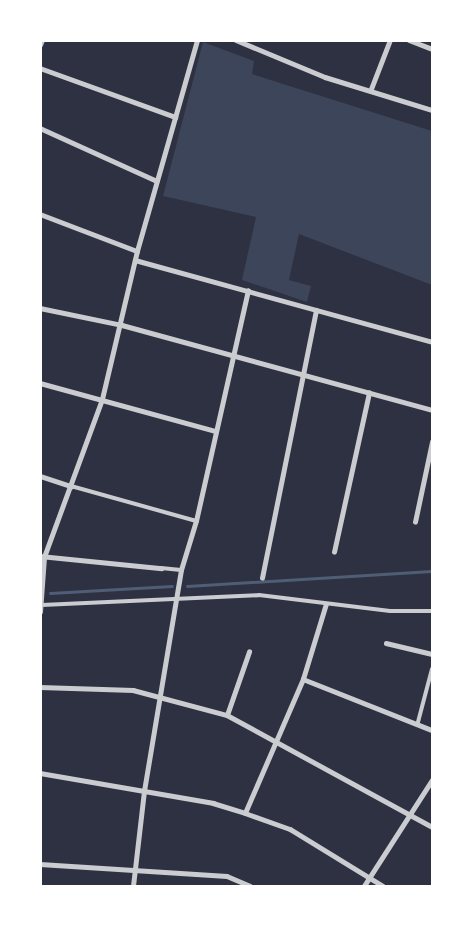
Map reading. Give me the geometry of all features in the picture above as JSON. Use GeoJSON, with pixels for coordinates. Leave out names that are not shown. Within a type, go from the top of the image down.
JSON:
{"type":"FeatureCollection","features":[{"type":"Feature","properties":{"kind":"street"},"geometry":{"type":"LineString","coordinates":[[40,45],[42,40]]}},
{"type":"Feature","properties":{"kind":"street"},"geometry":{"type":"LineString","coordinates":[[40,612],[42,556],[71,486],[102,399],[122,325],[137,251],[197,40]]}},
{"type":"Feature","properties":{"kind":"street"},"geometry":{"type":"LineString","coordinates":[[236,40],[325,77],[371,89],[432,110]]}},
{"type":"Feature","properties":{"kind":"street"},"geometry":{"type":"LineString","coordinates":[[371,89],[390,40]]}},
{"type":"Feature","properties":{"kind":"street"},"geometry":{"type":"LineString","coordinates":[[409,40],[432,49]]}},
{"type":"Feature","properties":{"kind":"street"},"geometry":{"type":"LineString","coordinates":[[41,69],[175,117]]}},
{"type":"Feature","properties":{"kind":"street"},"geometry":{"type":"LineString","coordinates":[[40,128],[157,180]]}},
{"type":"Feature","properties":{"kind":"street"},"geometry":{"type":"LineString","coordinates":[[40,214],[137,251]]}},
{"type":"Feature","properties":{"kind":"street"},"geometry":{"type":"LineString","coordinates":[[135,260],[432,342]]}},
{"type":"Feature","properties":{"kind":"street"},"geometry":{"type":"LineString","coordinates":[[133,886],[144,791],[179,598],[181,570],[196,521],[248,291]]}},
{"type":"Feature","properties":{"kind":"street"},"geometry":{"type":"LineString","coordinates":[[40,308],[122,325],[432,410]]}},
{"type":"Feature","properties":{"kind":"street"},"geometry":{"type":"LineString","coordinates":[[262,578],[316,310]]}},
{"type":"Feature","properties":{"kind":"street"},"geometry":{"type":"LineString","coordinates":[[40,383],[215,431]]}},
{"type":"Feature","properties":{"kind":"street"},"geometry":{"type":"LineString","coordinates":[[334,552],[369,393]]}},
{"type":"Feature","properties":{"kind":"street"},"geometry":{"type":"LineString","coordinates":[[415,522],[432,442]]}},
{"type":"Feature","properties":{"kind":"street"},"geometry":{"type":"LineString","coordinates":[[40,476],[196,521]]}},
{"type":"Feature","properties":{"kind":"street"},"geometry":{"type":"LineString","coordinates":[[42,556],[181,570]]}},
{"type":"Feature","properties":{"kind":"street"},"geometry":{"type":"LineString","coordinates":[[42,605],[259,595],[326,604],[432,611]]}},
{"type":"Feature","properties":{"kind":"street"},"geometry":{"type":"LineString","coordinates":[[245,813],[303,679],[326,604]]}},
{"type":"Feature","properties":{"kind":"street"},"geometry":{"type":"LineString","coordinates":[[386,643],[432,654]]}},
{"type":"Feature","properties":{"kind":"street"},"geometry":{"type":"LineString","coordinates":[[227,715],[249,652]]}},
{"type":"Feature","properties":{"kind":"street"},"geometry":{"type":"LineString","coordinates":[[418,722],[432,669]]}},
{"type":"Feature","properties":{"kind":"street"},"geometry":{"type":"LineString","coordinates":[[303,679],[418,722],[432,730]]}},
{"type":"Feature","properties":{"kind":"street"},"geometry":{"type":"LineString","coordinates":[[40,687],[133,690],[160,695],[227,715],[277,739],[413,813],[432,827]]}},
{"type":"Feature","properties":{"kind":"street"},"geometry":{"type":"LineString","coordinates":[[40,773],[213,803],[245,813],[290,829],[383,886]]}},
{"type":"Feature","properties":{"kind":"street"},"geometry":{"type":"LineString","coordinates":[[364,886],[413,813],[432,780]]}},
{"type":"Feature","properties":{"kind":"street"},"geometry":{"type":"LineString","coordinates":[[40,864],[227,876],[250,886]]}},
{"type":"Feature","properties":{"kind":"shaded area"},"geometry":{"type":"Polygon","coordinates":[[[203,42],[254,61],[252,74],[432,131],[432,285],[299,234],[289,280],[311,286],[307,302],[242,280],[256,217],[163,196],[203,42]]]}},
{"type":"Feature","properties":{"kind":"waterway"},"geometry":{"type":"LineString","coordinates":[[187,586],[432,571]]}},
{"type":"Feature","properties":{"kind":"waterway"},"geometry":{"type":"LineString","coordinates":[[50,593],[172,586]]}}]}
